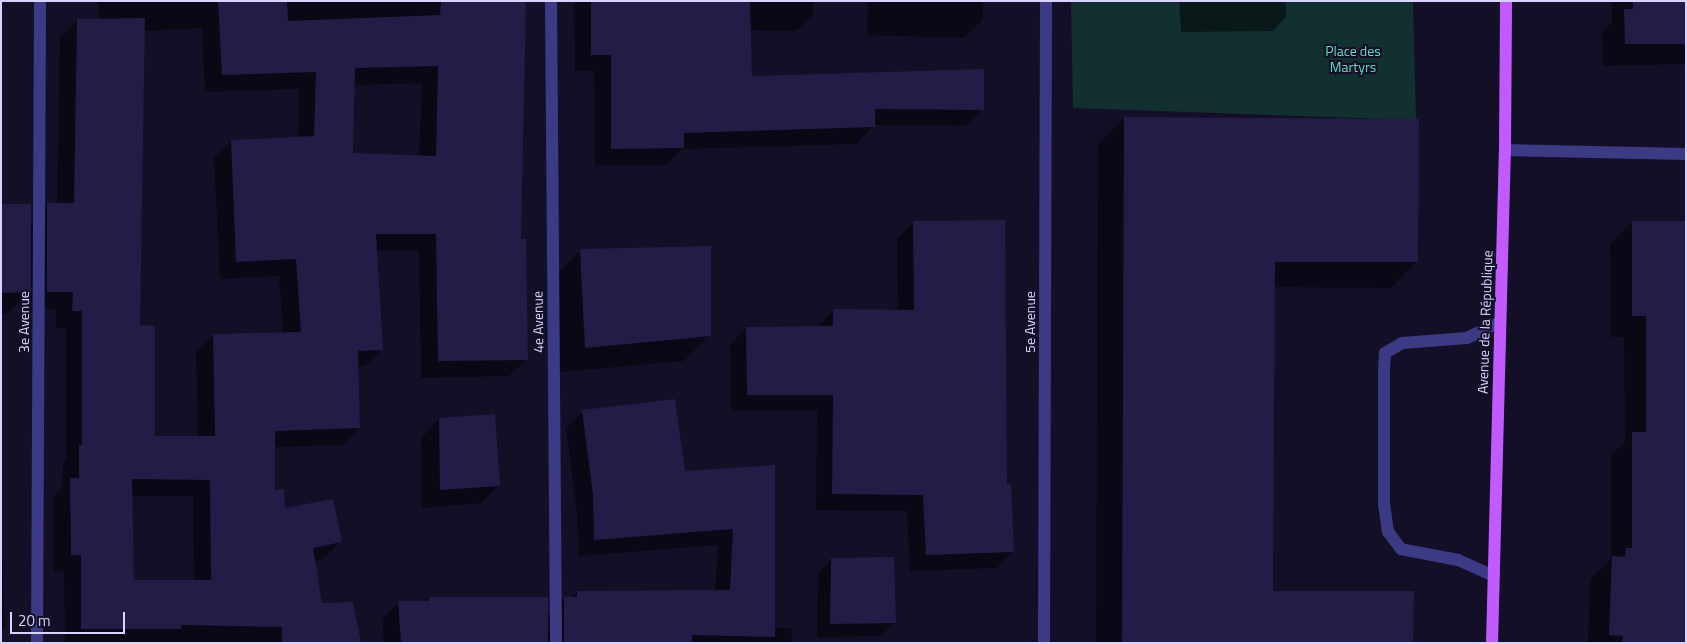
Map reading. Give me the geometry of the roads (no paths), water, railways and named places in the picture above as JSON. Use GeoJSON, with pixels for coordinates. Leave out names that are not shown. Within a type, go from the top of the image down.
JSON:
{"type":"FeatureCollection","features":[{"type":"Feature","properties":{"kind":"main road","name":"Avenue de la République"},"geometry":{"type":"LineString","coordinates":[[1492,643],[1505,150],[1506,1]]}},
{"type":"Feature","properties":{"kind":"street","name":"3e Avenue"},"geometry":{"type":"LineString","coordinates":[[37,643],[40,1]]}},
{"type":"Feature","properties":{"kind":"street","name":"4e Avenue"},"geometry":{"type":"LineString","coordinates":[[550,1],[556,643]]}},
{"type":"Feature","properties":{"kind":"street","name":"5e Avenue"},"geometry":{"type":"LineString","coordinates":[[1044,643],[1046,1]]}},
{"type":"Feature","properties":{"kind":"street"},"geometry":{"type":"LineString","coordinates":[[1505,150],[1686,154]]}},
{"type":"Feature","properties":{"kind":"street"},"geometry":{"type":"LineString","coordinates":[[1494,576],[1458,560],[1402,549],[1388,532],[1384,505],[1384,370],[1385,353],[1402,343],[1467,338],[1500,322]]}},
{"type":"Feature","properties":{"kind":"park label","name":"Place des Martyrs"},"geometry":{"type":"Point","coordinates":[1353,59]}}]}
